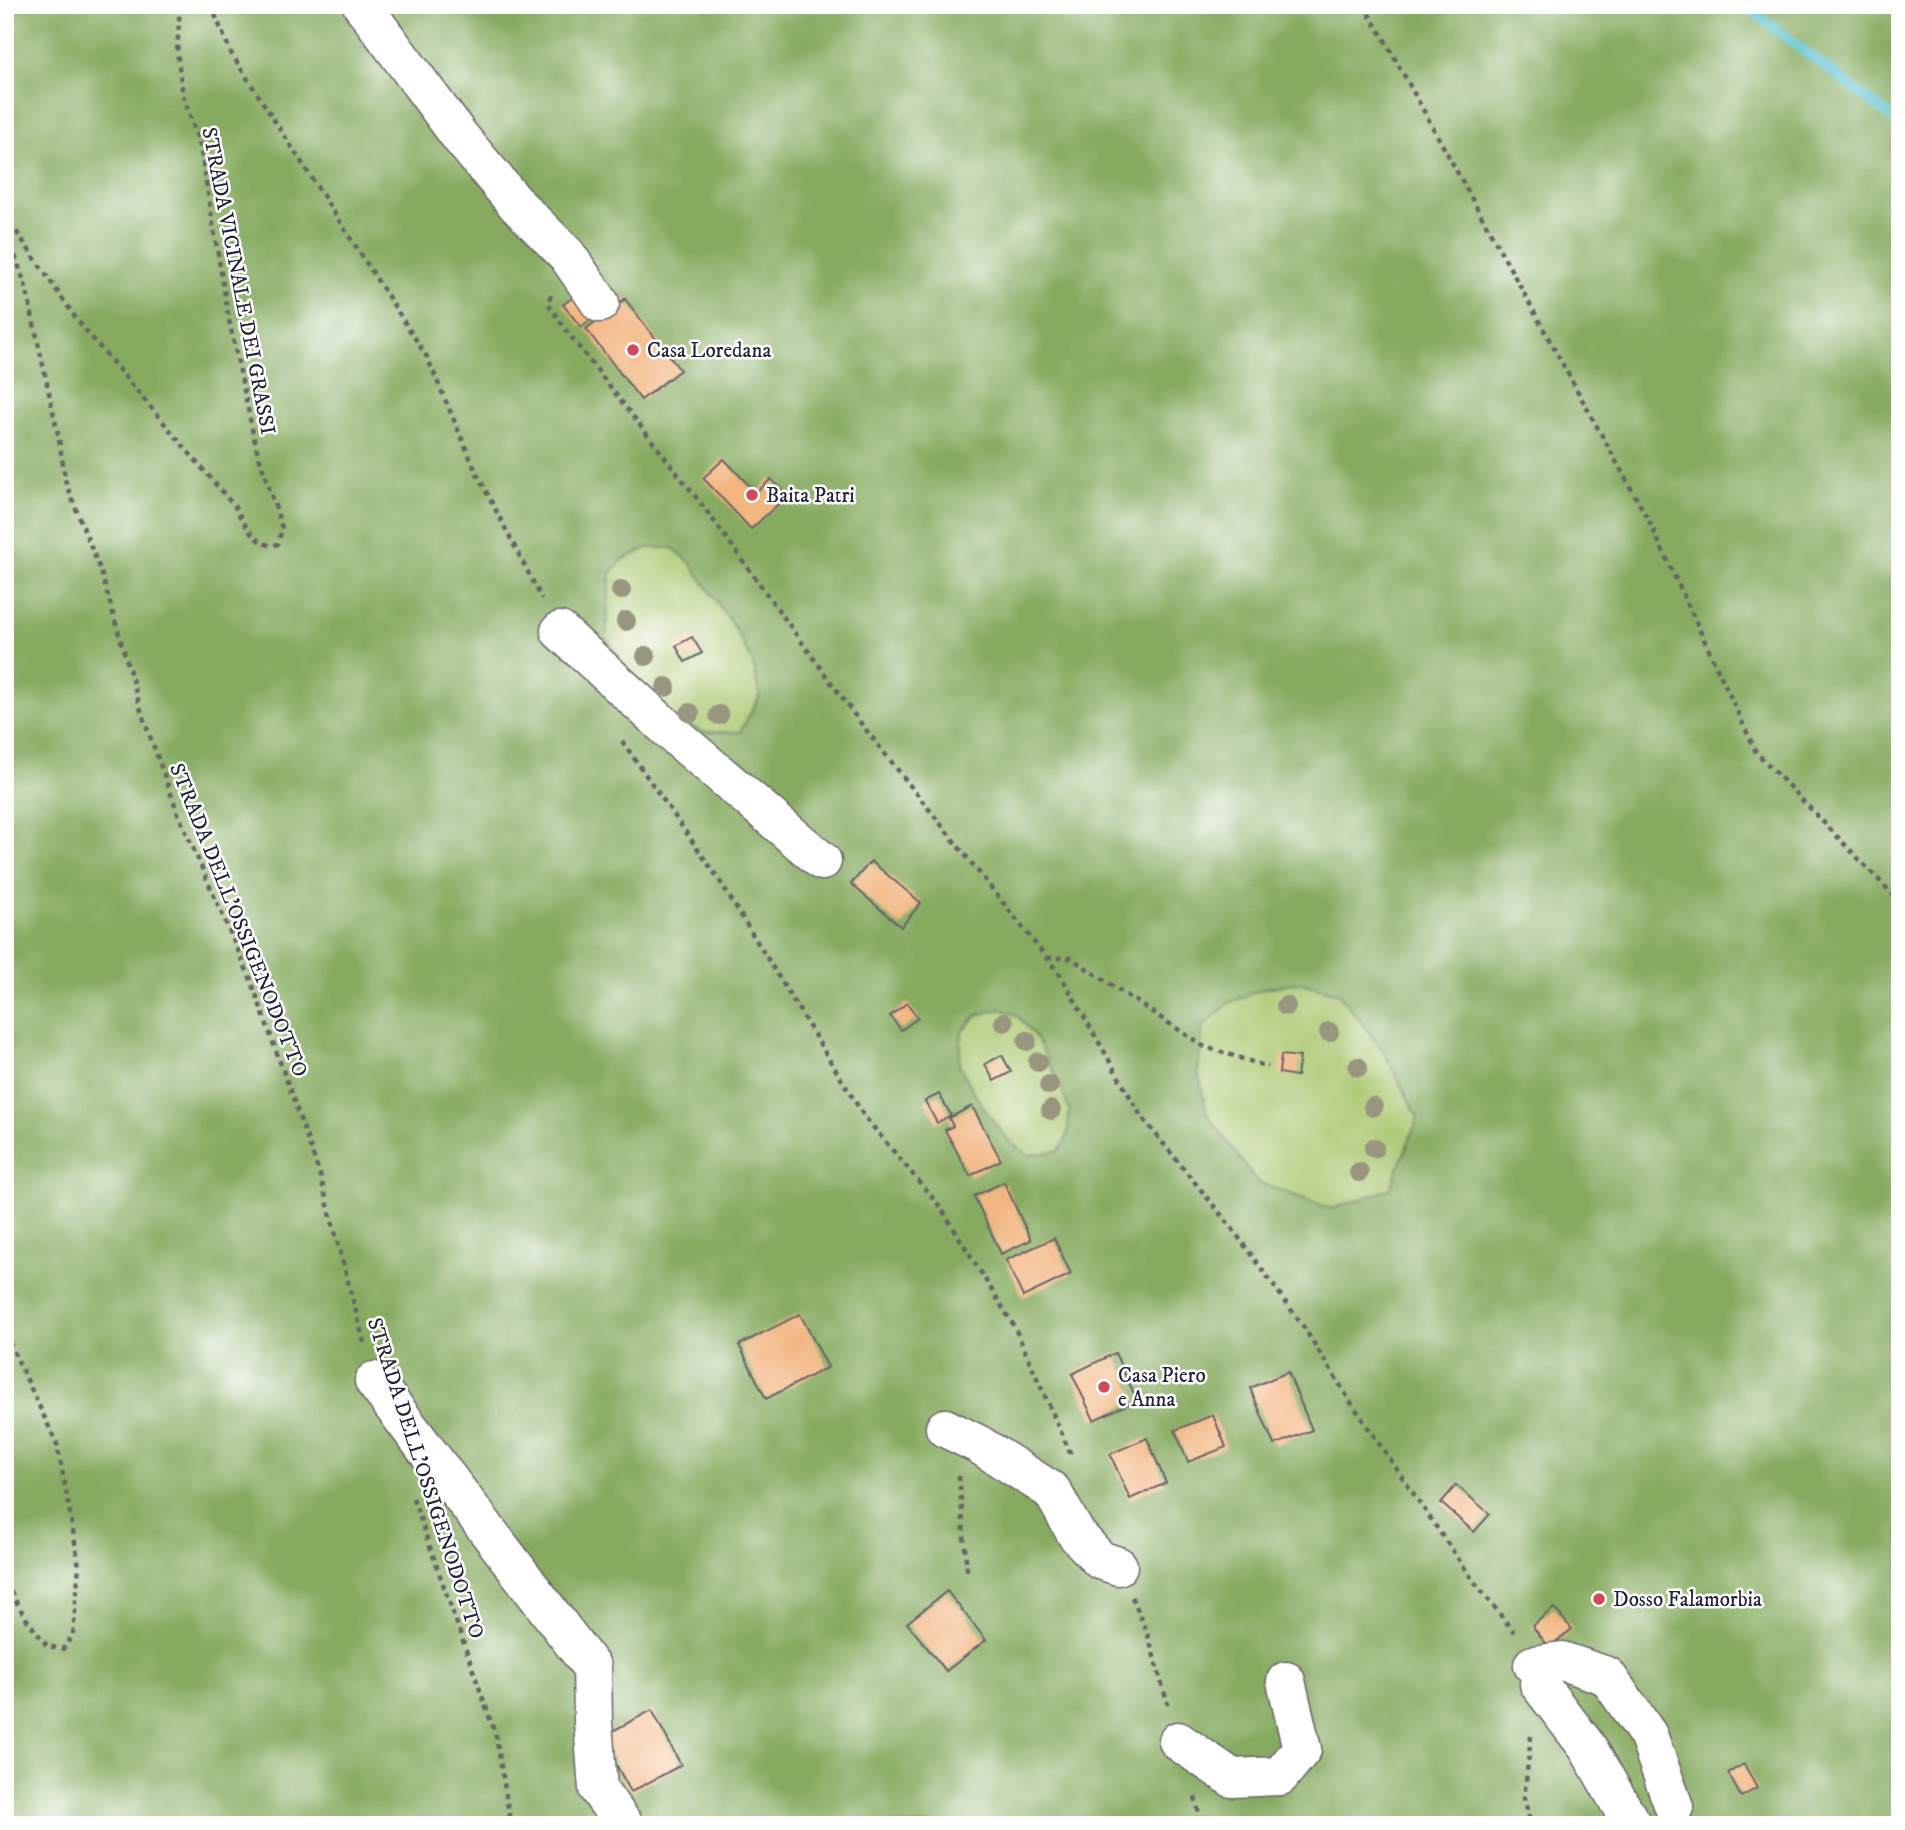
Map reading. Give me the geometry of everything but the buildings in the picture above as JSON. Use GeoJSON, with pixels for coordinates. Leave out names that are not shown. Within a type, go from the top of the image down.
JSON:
{"type":"FeatureCollection","features":[{"type":"Feature","properties":{"kind":"lane"},"geometry":{"type":"LineString","coordinates":[[362,5],[460,137],[517,205],[567,256],[600,303]]}},
{"type":"Feature","properties":{"kind":"lane"},"geometry":{"type":"LineString","coordinates":[[560,631],[680,740],[822,861]]}},
{"type":"Feature","properties":{"kind":"lane"},"geometry":{"type":"LineString","coordinates":[[374,1381],[592,1668],[598,1789],[624,1825]]}},
{"type":"Feature","properties":{"kind":"lane"},"geometry":{"type":"LineString","coordinates":[[945,1428],[978,1444],[1052,1491],[1076,1534],[1100,1560],[1118,1566]]}},
{"type":"Feature","properties":{"kind":"lane"},"geometry":{"type":"LineString","coordinates":[[1632,1825],[1588,1748],[1536,1675],[1562,1661],[1606,1676],[1648,1735],[1674,1807]]}},
{"type":"Feature","properties":{"kind":"lane"},"geometry":{"type":"LineString","coordinates":[[1178,1741],[1232,1778],[1280,1776],[1302,1749],[1286,1682]]}},
{"type":"Feature","properties":{"kind":"path","name":"STRADA VICINALE DEI GRASSI"},"geometry":{"type":"LineString","coordinates":[[5,215],[77,320],[235,506],[246,527],[264,544],[278,544],[282,528],[256,447],[229,320],[201,146],[183,95],[177,52],[180,5]]}},
{"type":"Feature","properties":{"kind":"path"},"geometry":{"type":"LineString","coordinates":[[211,5],[231,53],[427,357],[476,472],[560,631]]}},
{"type":"Feature","properties":{"kind":"path"},"geometry":{"type":"LineString","coordinates":[[1363,5],[1650,523],[1756,752],[1900,902]]}},
{"type":"Feature","properties":{"kind":"path","name":"STRADA DELL'OSSIGENODOTTO"},"geometry":{"type":"LineString","coordinates":[[5,227],[26,287],[66,484],[101,572],[143,717],[179,816],[251,981],[320,1175],[374,1381]]}},
{"type":"Feature","properties":{"kind":"path"},"geometry":{"type":"LineString","coordinates":[[567,256],[548,303],[565,328],[706,510],[859,721],[1061,976],[1141,1116],[1231,1227],[1303,1326],[1350,1401],[1472,1579],[1528,1649],[1536,1675]]}},
{"type":"Feature","properties":{"kind":"path"},"geometry":{"type":"LineString","coordinates":[[621,738],[718,878],[864,1116],[941,1208],[1014,1326],[1073,1460]]}},
{"type":"Feature","properties":{"kind":"path"},"geometry":{"type":"LineString","coordinates":[[1046,958],[1071,958],[1203,1046],[1268,1067]]}},
{"type":"Feature","properties":{"kind":"path"},"geometry":{"type":"LineString","coordinates":[[5,1333],[57,1444],[69,1507],[79,1566],[73,1635],[63,1648],[47,1646],[25,1617],[5,1582]]}},
{"type":"Feature","properties":{"kind":"path"},"geometry":{"type":"LineString","coordinates":[[945,1428],[959,1477],[967,1571]]}},
{"type":"Feature","properties":{"kind":"path","name":"STRADA DELL'OSSIGENODOTTO"},"geometry":{"type":"LineString","coordinates":[[412,1495],[496,1736],[511,1825]]}},
{"type":"Feature","properties":{"kind":"path"},"geometry":{"type":"LineString","coordinates":[[1118,1566],[1147,1632],[1202,1825]]}},
{"type":"Feature","properties":{"kind":"path"},"geometry":{"type":"LineString","coordinates":[[1531,1733],[1524,1798],[1531,1825]]}},
{"type":"Feature","properties":{"kind":"green space"},"geometry":{"type":"Polygon","coordinates":[[[5,5],[1900,5],[1900,1825],[5,1825],[5,5]],[[647,548],[622,560],[610,574],[606,637],[648,701],[703,732],[740,732],[760,696],[753,663],[736,630],[690,562],[673,548],[647,548]],[[1297,982],[1262,989],[1229,1003],[1203,1026],[1198,1072],[1207,1114],[1257,1182],[1332,1209],[1390,1189],[1418,1118],[1383,1050],[1338,993],[1297,982]],[[1001,1009],[977,1015],[962,1031],[959,1064],[975,1095],[1010,1142],[1029,1155],[1059,1151],[1068,1136],[1069,1110],[1059,1082],[1036,1038],[1017,1015],[1001,1009]]]}},
{"type":"Feature","properties":{"kind":"green space"},"geometry":{"type":"Polygon","coordinates":[[[647,548],[674,548],[690,562],[736,630],[753,663],[760,696],[740,732],[703,732],[648,701],[606,637],[610,574],[622,560],[647,548]]]}},
{"type":"Feature","properties":{"kind":"green space"},"geometry":{"type":"Polygon","coordinates":[[[1297,982],[1338,992],[1383,1050],[1419,1118],[1390,1190],[1332,1209],[1257,1182],[1207,1114],[1198,1072],[1202,1026],[1229,1003],[1262,989],[1297,982]]]}},
{"type":"Feature","properties":{"kind":"green space"},"geometry":{"type":"Polygon","coordinates":[[[1001,1009],[1016,1015],[1032,1032],[1062,1087],[1070,1121],[1059,1151],[1029,1155],[1009,1142],[975,1095],[959,1064],[962,1031],[978,1015],[1001,1009]]]}},
{"type":"Feature","properties":{"kind":"waterway"},"geometry":{"type":"LineString","coordinates":[[1744,5],[1900,124]]}},
{"type":"Feature","properties":{"kind":"place","name":"Casa Loredana"},"geometry":{"type":"Point","coordinates":[633,350]}},
{"type":"Feature","properties":{"kind":"place","name":"Baita Patri"},"geometry":{"type":"Point","coordinates":[752,495]}},
{"type":"Feature","properties":{"kind":"place","name":"Casa Piero e Anna"},"geometry":{"type":"Point","coordinates":[1104,1387]}},
{"type":"Feature","properties":{"kind":"place","name":"Dosso Falamorbia"},"geometry":{"type":"Point","coordinates":[1599,1599]}}]}
